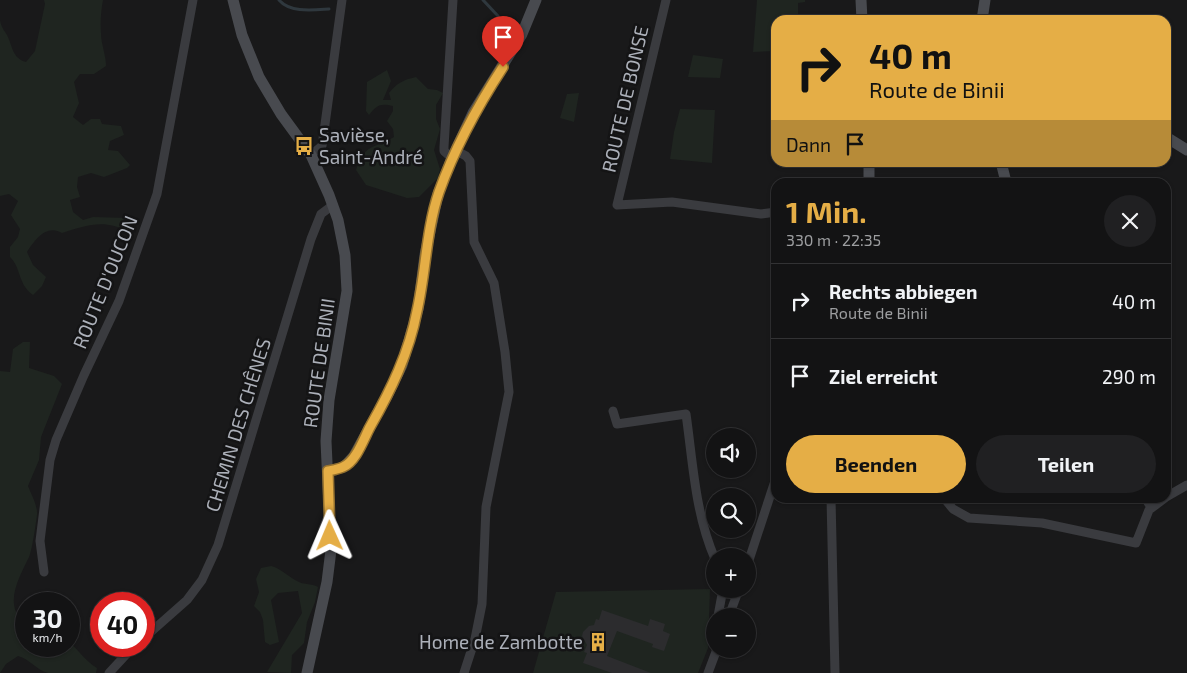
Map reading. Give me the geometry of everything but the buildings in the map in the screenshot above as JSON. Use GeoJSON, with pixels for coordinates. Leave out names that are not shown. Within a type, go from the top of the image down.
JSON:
{"type":"FeatureCollection","features":[{"type":"Feature","properties":{"kind":"street","name":"ROUTE D'OUCON"},"geometry":{"type":"LineString","coordinates":[[44,572],[40,541],[50,460],[56,440],[77,391],[119,300],[156,194],[193,0]]}},
{"type":"Feature","properties":{"kind":"street","name":"ROUTE DE BINII"},"geometry":{"type":"LineString","coordinates":[[233,0],[242,35],[259,77],[281,114],[311,155],[333,205],[345,255],[347,291],[329,400],[326,442],[331,550],[327,582],[307,673]]}},
{"type":"Feature","properties":{"kind":"street"},"geometry":{"type":"LineString","coordinates":[[311,155],[322,146],[342,0]]}},
{"type":"Feature","properties":{"kind":"street"},"geometry":{"type":"LineString","coordinates":[[453,0],[444,146],[447,156],[453,154],[466,156],[470,161],[474,242],[494,283],[509,384],[507,408],[486,507],[482,604],[475,639],[464,673]]}},
{"type":"Feature","properties":{"kind":"street"},"geometry":{"type":"LineString","coordinates":[[328,471],[344,467],[354,456],[402,364],[418,310],[425,255],[438,194],[453,154],[473,113],[522,34],[536,0]]}},
{"type":"Feature","properties":{"kind":"street","name":"ROUTE DE BONSE"},"geometry":{"type":"LineString","coordinates":[[666,0],[617,205],[672,202],[761,214],[771,213]]}},
{"type":"Feature","properties":{"kind":"street"},"geometry":{"type":"LineString","coordinates":[[861,0],[862,15]]}},
{"type":"Feature","properties":{"kind":"street"},"geometry":{"type":"LineString","coordinates":[[983,15],[985,0]]}},
{"type":"Feature","properties":{"kind":"street"},"geometry":{"type":"LineString","coordinates":[[1171,140],[1187,150]]}},
{"type":"Feature","properties":{"kind":"street","name":"CHEMIN DES CHÊNES"},"geometry":{"type":"LineString","coordinates":[[155,628],[192,593],[202,580],[218,545],[311,239],[321,214],[333,205]]}},
{"type":"Feature","properties":{"kind":"street"},"geometry":{"type":"LineString","coordinates":[[613,411],[617,424],[686,414],[699,512],[710,548]]}},
{"type":"Feature","properties":{"kind":"street"},"geometry":{"type":"LineString","coordinates":[[1171,494],[1187,485]]}},
{"type":"Feature","properties":{"kind":"street"},"geometry":{"type":"LineString","coordinates":[[753,548],[771,493]]}},
{"type":"Feature","properties":{"kind":"street"},"geometry":{"type":"LineString","coordinates":[[831,503],[835,673]]}},
{"type":"Feature","properties":{"kind":"street"},"geometry":{"type":"LineString","coordinates":[[948,503],[953,509],[969,518],[1042,523],[1136,543],[1145,516],[1158,503]]}},
{"type":"Feature","properties":{"kind":"street"},"geometry":{"type":"LineString","coordinates":[[1148,503],[1151,508]]}},
{"type":"Feature","properties":{"kind":"street"},"geometry":{"type":"LineString","coordinates":[[109,673],[124,657]]}},
{"type":"Feature","properties":{"kind":"street"},"geometry":{"type":"LineString","coordinates":[[708,673],[714,658]]}},
{"type":"Feature","properties":{"kind":"shaded area"},"geometry":{"type":"Polygon","coordinates":[[[44,0],[103,0],[101,29],[106,66],[94,74],[80,74],[74,82],[79,103],[73,117],[83,125],[91,119],[100,119],[102,124],[121,126],[124,135],[110,141],[108,150],[118,151],[130,165],[104,177],[91,173],[78,177],[77,187],[80,197],[70,200],[73,212],[83,220],[93,217],[127,218],[132,223],[129,230],[101,224],[62,233],[51,230],[46,232],[27,252],[33,265],[46,277],[42,286],[33,295],[24,286],[10,257],[10,247],[18,237],[20,229],[11,215],[18,201],[9,194],[0,196],[0,20],[13,52],[18,58],[26,62],[35,51],[45,4],[44,0]]]}},
{"type":"Feature","properties":{"kind":"shaded area"},"geometry":{"type":"Polygon","coordinates":[[[757,0],[805,0],[805,2],[798,3],[798,15],[771,15],[771,51],[753,52],[757,0]]]}},
{"type":"Feature","properties":{"kind":"shaded area"},"geometry":{"type":"Polygon","coordinates":[[[693,55],[723,59],[720,78],[688,77],[693,55]]]}},
{"type":"Feature","properties":{"kind":"shaded area"},"geometry":{"type":"Polygon","coordinates":[[[387,70],[391,81],[383,100],[391,100],[389,93],[398,84],[416,77],[428,89],[443,93],[436,105],[436,119],[440,129],[434,150],[440,169],[438,178],[419,197],[407,198],[366,185],[356,170],[366,151],[394,137],[393,129],[387,121],[393,111],[393,106],[379,106],[369,115],[366,111],[367,82],[387,70]]]}},
{"type":"Feature","properties":{"kind":"shaded area"},"geometry":{"type":"Polygon","coordinates":[[[579,93],[574,122],[560,118],[567,94],[579,93]]]}},
{"type":"Feature","properties":{"kind":"shaded area"},"geometry":{"type":"Polygon","coordinates":[[[680,109],[715,110],[712,163],[670,159],[680,109]]]}},
{"type":"Feature","properties":{"kind":"shaded area"},"geometry":{"type":"Polygon","coordinates":[[[23,342],[30,342],[29,368],[54,376],[62,384],[41,437],[39,460],[28,486],[37,515],[30,554],[15,592],[16,657],[6,664],[0,673],[0,371],[10,372],[13,349],[23,342]]]}},
{"type":"Feature","properties":{"kind":"shaded area"},"geometry":{"type":"Polygon","coordinates":[[[271,566],[299,582],[318,587],[315,602],[307,622],[304,643],[292,655],[291,673],[267,672],[302,613],[298,591],[278,593],[271,600],[279,642],[270,645],[265,642],[263,620],[260,612],[254,606],[259,592],[256,579],[261,568],[271,566]]]}},
{"type":"Feature","properties":{"kind":"shaded area"},"geometry":{"type":"Polygon","coordinates":[[[706,589],[706,598],[710,598],[709,608],[706,608],[706,653],[698,673],[533,673],[556,592],[706,589]]]}},
{"type":"Feature","properties":{"kind":"shaded area"},"geometry":{"type":"Polygon","coordinates":[[[80,653],[97,668],[96,673],[48,673],[20,657],[80,657],[80,653]]]}},
{"type":"Feature","properties":{"kind":"waterway"},"geometry":{"type":"LineString","coordinates":[[279,0],[295,9],[329,9]]}},
{"type":"Feature","properties":{"kind":"waterway"},"geometry":{"type":"LineString","coordinates":[[483,0],[498,16],[505,42]]}},
{"type":"Feature","properties":{"kind":"place","name":"Savièse, Saint-André"},"geometry":{"type":"Point","coordinates":[304,146]}},
{"type":"Feature","properties":{"kind":"place","name":"Home de Zambotte"},"geometry":{"type":"Point","coordinates":[598,642]}},
{"type":"Feature","properties":{"kind":"route"},"geometry":{"type":"LineString","coordinates":[[330,536],[328,471],[349,464],[388,394],[402,364],[418,310],[425,255],[438,194],[473,113],[503,67]]}}]}
